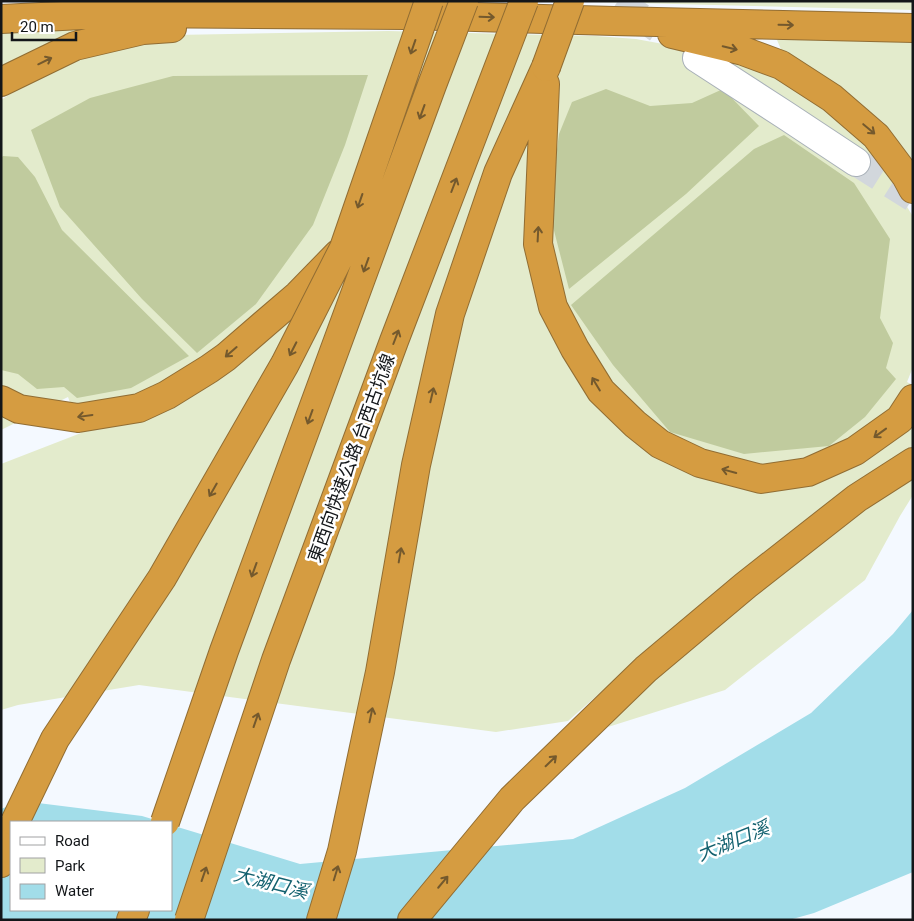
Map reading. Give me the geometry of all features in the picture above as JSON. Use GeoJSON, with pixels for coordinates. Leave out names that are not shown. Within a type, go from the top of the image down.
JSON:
{"type":"FeatureCollection","features":[{"type":"Feature","properties":{"kind":"highway"},"geometry":{"type":"LineString","coordinates":[[165,821],[224,651],[464,1]]}},
{"type":"Feature","properties":{"kind":"highway","name":"東西向快速公路 台西古坑線"},"geometry":{"type":"LineString","coordinates":[[189,920],[276,660],[394,341],[524,1]]}},
{"type":"Feature","properties":{"kind":"highway"},"geometry":{"type":"LineString","coordinates":[[322,920],[342,851],[380,672],[416,465],[450,314],[498,173],[546,67],[570,1]]}},
{"type":"Feature","properties":{"kind":"highway"},"geometry":{"type":"LineString","coordinates":[[1,19],[123,13],[418,8],[614,21],[913,28]]}},
{"type":"Feature","properties":{"kind":"highway"},"geometry":{"type":"LineString","coordinates":[[1,82],[75,46],[143,30],[241,22],[351,24],[418,8]]}},
{"type":"Feature","properties":{"kind":"highway"},"geometry":{"type":"LineString","coordinates":[[15,821],[55,739],[162,578],[285,364],[344,248],[418,8]]}},
{"type":"Feature","properties":{"kind":"highway"},"geometry":{"type":"LineString","coordinates":[[614,21],[743,51],[781,65],[832,98],[876,136],[906,176],[913,189]]}},
{"type":"Feature","properties":{"kind":"highway"},"geometry":{"type":"LineString","coordinates":[[546,67],[538,244],[553,307],[601,392],[635,424],[660,444],[700,463],[760,479],[808,472],[855,451],[900,419],[913,399]]}},
{"type":"Feature","properties":{"kind":"highway"},"geometry":{"type":"LineString","coordinates":[[1,400],[19,409],[78,418],[139,408],[176,390],[226,357],[298,295],[344,248]]}},
{"type":"Feature","properties":{"kind":"highway"},"geometry":{"type":"LineString","coordinates":[[412,920],[512,799],[646,669],[746,585],[857,498],[913,462]]}},
{"type":"Feature","properties":{"kind":"highway"},"geometry":{"type":"LineString","coordinates":[[1,863],[10,836]]}},
{"type":"Feature","properties":{"kind":"street"},"geometry":{"type":"LineString","coordinates":[[697,58],[856,162]]}},
{"type":"Feature","properties":{"kind":"green space"},"geometry":{"type":"Polygon","coordinates":[[[555,1],[913,1],[913,10],[555,1]]]}},
{"type":"Feature","properties":{"kind":"green space"},"geometry":{"type":"Polygon","coordinates":[[[97,22],[6,68],[1,72],[1,28],[97,22]]]}},
{"type":"Feature","properties":{"kind":"green space"},"geometry":{"type":"Polygon","coordinates":[[[790,30],[913,34],[913,161],[883,122],[818,72],[783,54],[777,40],[790,30]]]}},
{"type":"Feature","properties":{"kind":"green space"},"geometry":{"type":"Polygon","coordinates":[[[388,31],[596,36],[636,39],[739,58],[809,95],[869,144],[912,215],[913,367],[907,382],[913,385],[913,495],[865,580],[725,690],[608,727],[655,676],[634,663],[568,721],[496,732],[139,685],[18,705],[1,710],[1,464],[81,433],[68,397],[1,430],[1,100],[47,70],[102,49],[175,35],[388,31]]]}},
{"type":"Feature","properties":{"kind":"green space"},"geometry":{"type":"Polygon","coordinates":[[[368,75],[345,145],[313,225],[256,304],[197,353],[142,299],[60,207],[31,130],[90,98],[173,76],[368,75]]]}},
{"type":"Feature","properties":{"kind":"green space"},"geometry":{"type":"Polygon","coordinates":[[[606,89],[650,106],[692,103],[723,89],[759,126],[686,194],[569,289],[549,211],[559,134],[572,102],[606,89]]]}},
{"type":"Feature","properties":{"kind":"green space"},"geometry":{"type":"Polygon","coordinates":[[[784,135],[854,183],[890,239],[880,318],[893,343],[886,368],[896,379],[865,417],[829,446],[744,454],[670,432],[613,365],[571,305],[754,149],[784,135]]]}},
{"type":"Feature","properties":{"kind":"green space"},"geometry":{"type":"Polygon","coordinates":[[[3,156],[18,157],[35,177],[62,230],[189,356],[131,388],[77,398],[64,387],[37,389],[18,374],[1,370],[1,158],[3,156]]]}},
{"type":"Feature","properties":{"kind":"water","name":"大湖口溪"},"geometry":{"type":"Polygon","coordinates":[[[913,610],[913,872],[814,913],[789,920],[1,920],[1,809],[22,801],[142,816],[159,821],[10,821],[10,911],[172,911],[172,825],[300,864],[573,839],[685,788],[811,713],[893,634],[913,610]]]}},
{"type":"Feature","properties":{"kind":"tunnel"},"geometry":{"type":"LineString","coordinates":[[618,1],[658,29]]}},
{"type":"Feature","properties":{"kind":"tunnel"},"geometry":{"type":"LineString","coordinates":[[856,162],[913,198]]}}]}
